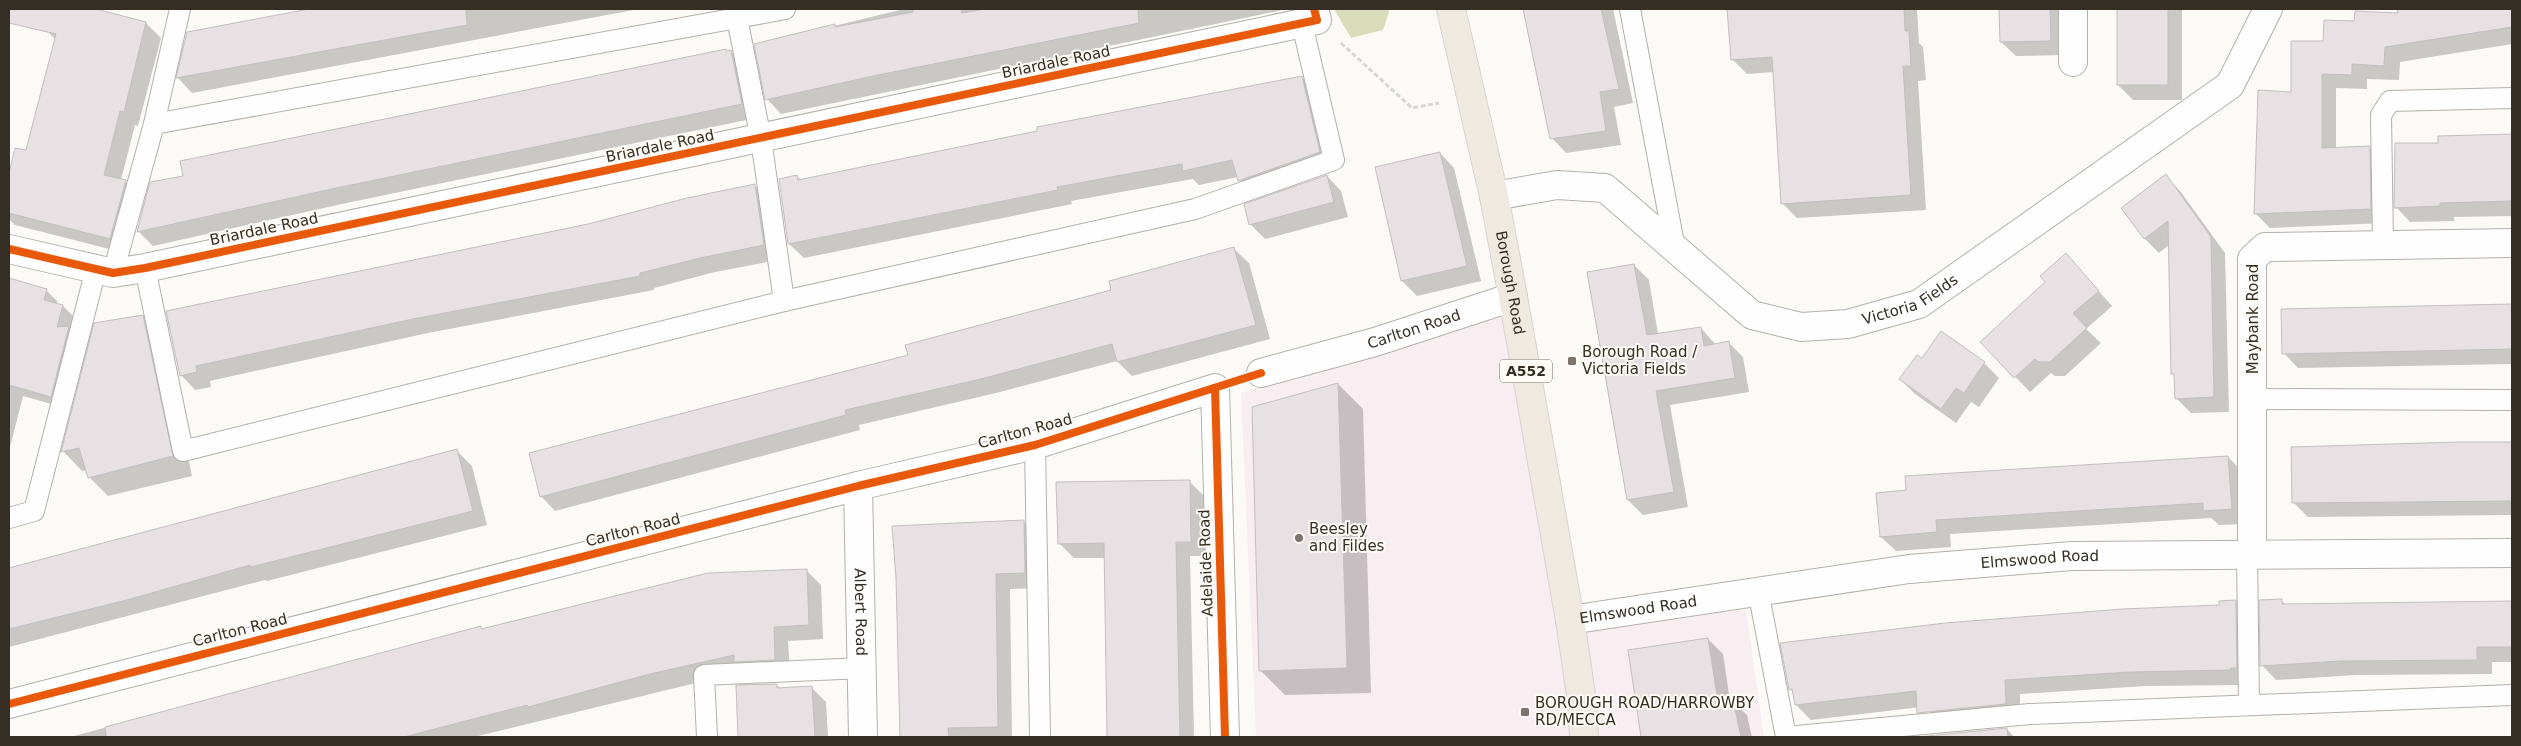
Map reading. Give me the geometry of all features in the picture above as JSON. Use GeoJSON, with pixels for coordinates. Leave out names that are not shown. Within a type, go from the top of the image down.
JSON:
{"type":"FeatureCollection","features":[{"type":"Feature","properties":{"kind":"highway","name":"Borough Road"},"geometry":{"type":"LineString","coordinates":[[1451,9],[1494,196],[1513,297],[1570,620],[1582,702],[1584,737]]}},
{"type":"Feature","properties":{"kind":"street"},"geometry":{"type":"LineString","coordinates":[[2073,9],[2073,62]]}},
{"type":"Feature","properties":{"kind":"street","name":"Victoria Fields"},"geometry":{"type":"LineString","coordinates":[[1494,196],[1557,185],[1605,188],[1752,314],[1801,327],[1848,324],[1919,304],[2230,85],[2268,9]]}},
{"type":"Feature","properties":{"kind":"street","name":"Briardale Road"},"geometry":{"type":"LineString","coordinates":[[9,248],[104,271],[145,268],[761,140],[1311,18]]}},
{"type":"Feature","properties":{"kind":"street","name":"Maybank Road"},"geometry":{"type":"LineString","coordinates":[[2250,554],[2254,398],[2252,258],[2265,247],[2512,243]]}},
{"type":"Feature","properties":{"kind":"street","name":"Carlton Road"},"geometry":{"type":"LineString","coordinates":[[1261,373],[1375,342],[1513,297]]}},
{"type":"Feature","properties":{"kind":"street","name":"Carlton Road"},"geometry":{"type":"LineString","coordinates":[[9,704],[858,486],[1035,445],[1215,388]]}},
{"type":"Feature","properties":{"kind":"street","name":"Adelaide Road"},"geometry":{"type":"LineString","coordinates":[[1215,388],[1225,737]]}},
{"type":"Feature","properties":{"kind":"street","name":"Albert Road"},"geometry":{"type":"LineString","coordinates":[[858,486],[863,737]]}},
{"type":"Feature","properties":{"kind":"street","name":"Elmswood Road"},"geometry":{"type":"LineString","coordinates":[[1570,620],[1758,590],[1909,569],[2072,556],[2512,552]]}},
{"type":"Feature","properties":{"kind":"lane"},"geometry":{"type":"LineString","coordinates":[[9,518],[34,511],[104,271],[154,124],[180,9]]}},
{"type":"Feature","properties":{"kind":"lane"},"geometry":{"type":"LineString","coordinates":[[154,124],[736,13],[785,9]]}},
{"type":"Feature","properties":{"kind":"lane"},"geometry":{"type":"LineString","coordinates":[[1630,9],[1675,249]]}},
{"type":"Feature","properties":{"kind":"lane"},"geometry":{"type":"LineString","coordinates":[[736,13],[761,140],[784,301]]}},
{"type":"Feature","properties":{"kind":"lane"},"geometry":{"type":"LineString","coordinates":[[145,268],[183,451],[784,301],[1195,210],[1334,160],[1311,18]]}},
{"type":"Feature","properties":{"kind":"lane"},"geometry":{"type":"LineString","coordinates":[[2383,245],[2381,115],[2390,101],[2512,98]]}},
{"type":"Feature","properties":{"kind":"lane"},"geometry":{"type":"LineString","coordinates":[[2254,398],[2512,400]]}},
{"type":"Feature","properties":{"kind":"lane"},"geometry":{"type":"LineString","coordinates":[[1035,445],[1040,737]]}},
{"type":"Feature","properties":{"kind":"lane"},"geometry":{"type":"LineString","coordinates":[[2249,705],[2250,554]]}},
{"type":"Feature","properties":{"kind":"lane"},"geometry":{"type":"LineString","coordinates":[[1758,590],[1786,737],[2030,714],[2512,695]]}},
{"type":"Feature","properties":{"kind":"lane"},"geometry":{"type":"LineString","coordinates":[[707,737],[704,675],[863,668]]}},
{"type":"Feature","properties":{"kind":"path"},"geometry":{"type":"LineString","coordinates":[[1311,18],[1412,108],[1470,96]]}},
{"type":"Feature","properties":{"kind":"shaded area"},"geometry":{"type":"Polygon","coordinates":[[[1501,315],[1559,624],[1746,610],[1764,737],[1256,737],[1241,393],[1501,315]]]}},
{"type":"Feature","properties":{"kind":"green space"},"geometry":{"type":"Polygon","coordinates":[[[1334,9],[1388,9],[1389,12],[1383,30],[1351,38],[1334,9]]]}},
{"type":"Feature","properties":{"kind":"building"},"geometry":{"type":"Polygon","coordinates":[[[9,9],[96,9],[146,22],[124,112],[120,111],[104,175],[126,180],[110,239],[9,213],[9,173],[15,148],[26,150],[56,34],[9,23],[9,9]]]}},
{"type":"Feature","properties":{"kind":"building"},"geometry":{"type":"Polygon","coordinates":[[[309,9],[466,9],[467,25],[176,78],[187,32],[309,9]]]}},
{"type":"Feature","properties":{"kind":"building"},"geometry":{"type":"Polygon","coordinates":[[[913,9],[961,9],[962,13],[985,9],[1138,9],[1139,23],[878,75],[765,100],[754,44],[835,24],[835,27],[913,12],[913,9]]]}},
{"type":"Feature","properties":{"kind":"building"},"geometry":{"type":"Polygon","coordinates":[[[1523,9],[1601,9],[1619,89],[1600,92],[1606,131],[1550,139],[1523,9]]]}},
{"type":"Feature","properties":{"kind":"building"},"geometry":{"type":"Polygon","coordinates":[[[1727,9],[1904,9],[1905,31],[1909,31],[1911,66],[1903,66],[1911,195],[1781,204],[1772,57],[1731,60],[1727,9]]]}},
{"type":"Feature","properties":{"kind":"building"},"geometry":{"type":"Polygon","coordinates":[[[1999,9],[2050,9],[2051,41],[2000,42],[1999,9]]]}},
{"type":"Feature","properties":{"kind":"building"},"geometry":{"type":"Polygon","coordinates":[[[2117,9],[2168,9],[2168,85],[2117,85],[2117,9]]]}},
{"type":"Feature","properties":{"kind":"building"},"geometry":{"type":"Polygon","coordinates":[[[2397,9],[2512,9],[2512,27],[2385,47],[2384,66],[2352,64],[2352,75],[2322,74],[2322,148],[2370,146],[2371,209],[2254,214],[2258,90],[2291,92],[2291,41],[2323,41],[2324,20],[2354,21],[2355,11],[2398,13],[2397,9]]]}},
{"type":"Feature","properties":{"kind":"building"},"geometry":{"type":"Polygon","coordinates":[[[726,49],[727,51],[731,50],[742,104],[327,190],[137,232],[150,182],[183,176],[180,161],[726,49]]]}},
{"type":"Feature","properties":{"kind":"building"},"geometry":{"type":"Polygon","coordinates":[[[1302,76],[1320,152],[1238,181],[1232,160],[1183,171],[1182,164],[1057,187],[1058,190],[788,244],[779,179],[797,175],[798,180],[1037,131],[1037,127],[1302,76]]]}},
{"type":"Feature","properties":{"kind":"building"},"geometry":{"type":"Polygon","coordinates":[[[2512,134],[2512,201],[2440,203],[2440,206],[2394,208],[2395,143],[2438,143],[2438,136],[2512,134]]]}},
{"type":"Feature","properties":{"kind":"building"},"geometry":{"type":"Polygon","coordinates":[[[1440,152],[1467,266],[1401,281],[1375,167],[1440,152]]]}},
{"type":"Feature","properties":{"kind":"building"},"geometry":{"type":"Polygon","coordinates":[[[2166,174],[2211,237],[2214,397],[2175,399],[2174,374],[2171,374],[2168,221],[2144,239],[2121,208],[2166,174]]]}},
{"type":"Feature","properties":{"kind":"building"},"geometry":{"type":"Polygon","coordinates":[[[1327,175],[1334,202],[1249,225],[1244,204],[1327,175]]]}},
{"type":"Feature","properties":{"kind":"building"},"geometry":{"type":"Polygon","coordinates":[[[755,184],[764,245],[640,273],[640,276],[413,319],[196,366],[197,372],[180,376],[166,311],[588,224],[687,198],[755,184]]]}},
{"type":"Feature","properties":{"kind":"building"},"geometry":{"type":"Polygon","coordinates":[[[1234,247],[1256,325],[1117,362],[1112,344],[981,379],[845,410],[846,415],[540,497],[529,453],[908,355],[905,345],[1111,290],[1109,281],[1234,247]]]}},
{"type":"Feature","properties":{"kind":"building"},"geometry":{"type":"Polygon","coordinates":[[[2066,253],[2099,291],[2073,313],[2087,328],[2050,362],[2039,362],[2035,359],[2014,378],[1980,342],[2045,282],[2040,276],[2066,253]]]}},
{"type":"Feature","properties":{"kind":"building"},"geometry":{"type":"Polygon","coordinates":[[[1634,264],[1647,335],[1701,327],[1704,346],[1729,341],[1735,378],[1656,391],[1674,492],[1627,500],[1587,272],[1634,264]]]}},
{"type":"Feature","properties":{"kind":"building"},"geometry":{"type":"Polygon","coordinates":[[[9,278],[47,289],[44,300],[63,305],[57,327],[69,326],[51,397],[9,385],[9,278]]]}},
{"type":"Feature","properties":{"kind":"building"},"geometry":{"type":"Polygon","coordinates":[[[2512,304],[2512,349],[2282,354],[2281,309],[2512,304]]]}},
{"type":"Feature","properties":{"kind":"building"},"geometry":{"type":"Polygon","coordinates":[[[143,315],[173,456],[88,478],[79,448],[61,452],[94,323],[143,315]]]}},
{"type":"Feature","properties":{"kind":"building"},"geometry":{"type":"Polygon","coordinates":[[[1941,331],[1985,362],[1964,393],[1956,388],[1941,409],[1899,379],[1917,355],[1922,358],[1941,331]]]}},
{"type":"Feature","properties":{"kind":"building","name":"Beesley and Fildes"},"geometry":{"type":"Polygon","coordinates":[[[1338,383],[1347,668],[1259,671],[1252,407],[1338,383]]]}},
{"type":"Feature","properties":{"kind":"building"},"geometry":{"type":"Polygon","coordinates":[[[2512,442],[2512,501],[2292,503],[2291,447],[2512,442]]]}},
{"type":"Feature","properties":{"kind":"building"},"geometry":{"type":"Polygon","coordinates":[[[457,449],[473,511],[251,567],[250,565],[127,600],[9,629],[9,568],[457,449]]]}},
{"type":"Feature","properties":{"kind":"building"},"geometry":{"type":"Polygon","coordinates":[[[2228,456],[2232,509],[2203,511],[2203,503],[1936,520],[1937,532],[1880,537],[1876,493],[1906,490],[1905,476],[2228,456]]]}},
{"type":"Feature","properties":{"kind":"building"},"geometry":{"type":"Polygon","coordinates":[[[1190,480],[1191,542],[1176,542],[1180,737],[1107,737],[1104,543],[1058,544],[1056,482],[1190,480]]]}},
{"type":"Feature","properties":{"kind":"building"},"geometry":{"type":"Polygon","coordinates":[[[1024,520],[1025,573],[996,574],[998,727],[948,728],[949,737],[900,737],[896,578],[892,526],[1024,520]]]}},
{"type":"Feature","properties":{"kind":"building"},"geometry":{"type":"Polygon","coordinates":[[[807,569],[809,625],[774,627],[775,660],[734,662],[734,655],[650,674],[528,707],[527,705],[404,737],[106,737],[105,727],[481,626],[481,629],[708,573],[807,569]]]}},
{"type":"Feature","properties":{"kind":"building"},"geometry":{"type":"Polygon","coordinates":[[[2282,599],[2282,604],[2512,601],[2512,647],[2477,647],[2477,660],[2341,661],[2260,666],[2259,600],[2282,599]]]}},
{"type":"Feature","properties":{"kind":"building"},"geometry":{"type":"Polygon","coordinates":[[[2236,600],[2237,668],[2231,668],[2231,670],[2130,672],[2005,680],[2006,704],[1917,713],[1916,691],[1795,705],[1792,689],[1789,690],[1780,643],[1945,623],[2122,609],[2219,605],[2219,601],[2236,600]]]}},
{"type":"Feature","properties":{"kind":"building"},"geometry":{"type":"Polygon","coordinates":[[[1708,638],[1718,702],[1733,699],[1741,737],[1641,737],[1628,650],[1708,638]]]}},
{"type":"Feature","properties":{"kind":"building"},"geometry":{"type":"Polygon","coordinates":[[[777,684],[777,688],[812,686],[815,737],[738,737],[736,685],[777,684]]]}},
{"type":"Feature","properties":{"kind":"building"},"geometry":{"type":"Polygon","coordinates":[[[2007,728],[2008,737],[1918,737],[2007,728]]]}},
{"type":"Feature","properties":{"kind":"cycle path"},"geometry":{"type":"LineString","coordinates":[[9,249],[113,273],[145,268],[1317,20],[1314,9]]}},
{"type":"Feature","properties":{"kind":"cycle path"},"geometry":{"type":"LineString","coordinates":[[9,704],[858,486],[1035,445],[1261,373]]}},
{"type":"Feature","properties":{"kind":"cycle path"},"geometry":{"type":"LineString","coordinates":[[1215,388],[1225,737]]}},
{"type":"Feature","properties":{"kind":"place","name":"Borough Road / Victoria Fields"},"geometry":{"type":"Point","coordinates":[1572,361]}},
{"type":"Feature","properties":{"kind":"place","name":"Beesley and Fildes"},"geometry":{"type":"Point","coordinates":[1299,538]}},
{"type":"Feature","properties":{"kind":"place","name":"BOROUGH ROAD/HARROWBY RD/MECCA"},"geometry":{"type":"Point","coordinates":[1525,712]}}]}
